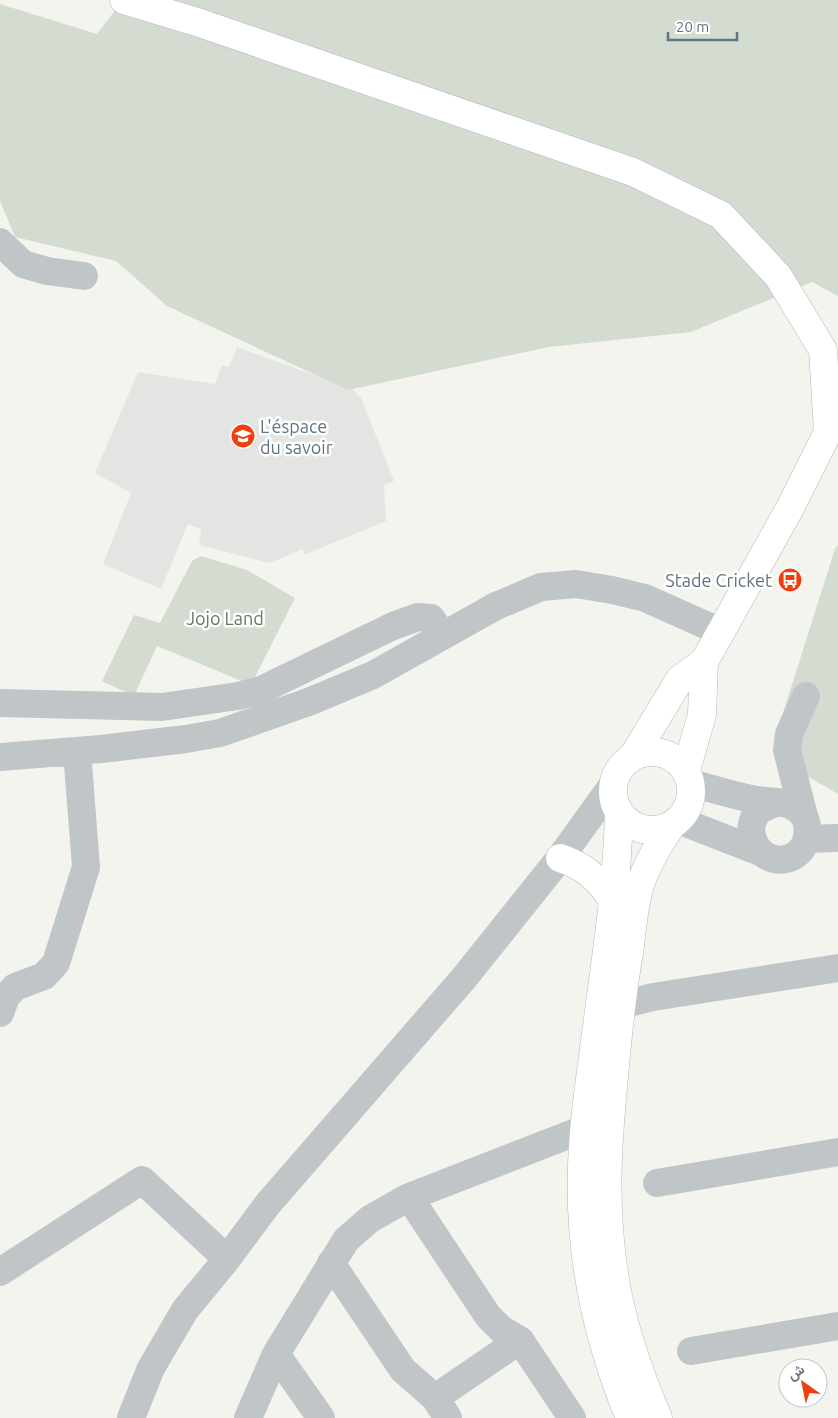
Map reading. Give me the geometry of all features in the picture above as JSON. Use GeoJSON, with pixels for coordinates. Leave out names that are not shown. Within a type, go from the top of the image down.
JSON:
{"type":"FeatureCollection","features":[{"type":"Feature","properties":{"kind":"main road"},"geometry":{"type":"LineString","coordinates":[[124,0],[206,25],[632,172],[721,215],[778,276],[830,347],[833,426],[790,508],[704,662],[680,679],[634,755]]}},
{"type":"Feature","properties":{"kind":"main road"},"geometry":{"type":"LineString","coordinates":[[658,1418],[632,1349],[621,1312],[614,1274],[606,1198],[610,1121],[621,1005],[639,888],[651,859],[675,822],[686,810],[691,797],[688,777],[702,715],[704,662]]}},
{"type":"Feature","properties":{"kind":"main road"},"geometry":{"type":"LineString","coordinates":[[675,822],[658,830],[643,830],[629,824],[619,813],[613,800],[612,786],[616,773],[624,762],[634,755],[648,751],[663,753],[676,759],[688,777]]}},
{"type":"Feature","properties":{"kind":"main road"},"geometry":{"type":"LineString","coordinates":[[619,813],[616,870],[584,1129],[582,1207],[590,1284],[598,1322],[608,1360],[630,1418]]}},
{"type":"Feature","properties":{"kind":"main road"},"geometry":{"type":"LineString","coordinates":[[560,858],[585,868],[612,898]]}},
{"type":"Feature","properties":{"kind":"street"},"geometry":{"type":"LineString","coordinates":[[0,242],[23,264],[47,271],[84,276]]}},
{"type":"Feature","properties":{"kind":"street"},"geometry":{"type":"LineString","coordinates":[[0,757],[77,751],[186,739],[220,733],[311,701],[372,675],[496,606],[542,587],[576,584],[645,598],[721,632]]}},
{"type":"Feature","properties":{"kind":"street"},"geometry":{"type":"LineString","coordinates":[[0,703],[162,707],[238,696],[261,690],[393,626],[418,617],[431,618],[443,636]]}},
{"type":"Feature","properties":{"kind":"street"},"geometry":{"type":"LineString","coordinates":[[675,822],[760,852],[770,858],[781,860],[793,857],[802,849],[806,827],[788,759],[787,742],[806,696]]}},
{"type":"Feature","properties":{"kind":"street"},"geometry":{"type":"LineString","coordinates":[[0,1013],[6,997],[15,987],[44,976],[56,962],[86,867],[77,751]]}},
{"type":"Feature","properties":{"kind":"street"},"geometry":{"type":"LineString","coordinates":[[688,777],[739,796],[774,804]]}},
{"type":"Feature","properties":{"kind":"street"},"geometry":{"type":"LineString","coordinates":[[131,1418],[151,1368],[185,1310],[227,1259],[267,1205],[464,978],[560,858],[612,786]]}},
{"type":"Feature","properties":{"kind":"street"},"geometry":{"type":"LineString","coordinates":[[760,852],[752,838],[752,824],[760,810],[774,804],[785,803],[796,808],[806,827],[838,838]]}},
{"type":"Feature","properties":{"kind":"street"},"geometry":{"type":"LineString","coordinates":[[621,1005],[653,998],[838,968]]}},
{"type":"Feature","properties":{"kind":"street"},"geometry":{"type":"LineString","coordinates":[[248,1418],[276,1354],[331,1262],[346,1240],[370,1219],[408,1197],[584,1129],[610,1121]]}},
{"type":"Feature","properties":{"kind":"street"},"geometry":{"type":"LineString","coordinates":[[657,1183],[838,1152]]}},
{"type":"Feature","properties":{"kind":"street"},"geometry":{"type":"LineString","coordinates":[[0,1272],[142,1180],[227,1259]]}},
{"type":"Feature","properties":{"kind":"street"},"geometry":{"type":"LineString","coordinates":[[408,1197],[488,1316],[501,1329],[520,1340],[572,1418]]}},
{"type":"Feature","properties":{"kind":"street"},"geometry":{"type":"LineString","coordinates":[[331,1262],[403,1370],[442,1408],[520,1340]]}},
{"type":"Feature","properties":{"kind":"street"},"geometry":{"type":"LineString","coordinates":[[691,1351],[838,1326]]}},
{"type":"Feature","properties":{"kind":"street"},"geometry":{"type":"LineString","coordinates":[[276,1354],[321,1418]]}},
{"type":"Feature","properties":{"kind":"shaded area","name":"L'éspace du savoir"},"geometry":{"type":"Polygon","coordinates":[[[237,347],[352,389],[361,398],[394,481],[384,485],[386,521],[304,555],[303,549],[270,563],[199,545],[201,529],[188,524],[161,589],[103,564],[131,493],[95,473],[138,372],[215,384],[222,365],[229,367],[237,347]]]}},
{"type":"Feature","properties":{"kind":"green space"},"geometry":{"type":"Polygon","coordinates":[[[123,0],[838,0],[838,296],[812,282],[691,332],[549,347],[348,390],[167,306],[116,261],[15,237],[0,201],[0,4],[97,34],[123,0]]]}},
{"type":"Feature","properties":{"kind":"green space"},"geometry":{"type":"Polygon","coordinates":[[[838,545],[838,794],[795,769],[776,735],[835,549],[838,545]]]}},
{"type":"Feature","properties":{"kind":"green space","name":"Jojo Land"},"geometry":{"type":"Polygon","coordinates":[[[201,556],[247,570],[295,598],[251,685],[157,646],[134,696],[102,681],[134,615],[160,623],[192,561],[201,556]]]}},
{"type":"Feature","properties":{"kind":"place","name":"L'éspace du savoir"},"geometry":{"type":"Point","coordinates":[243,436]}},
{"type":"Feature","properties":{"kind":"place","name":"Stade Cricket"},"geometry":{"type":"Point","coordinates":[790,580]}}]}
